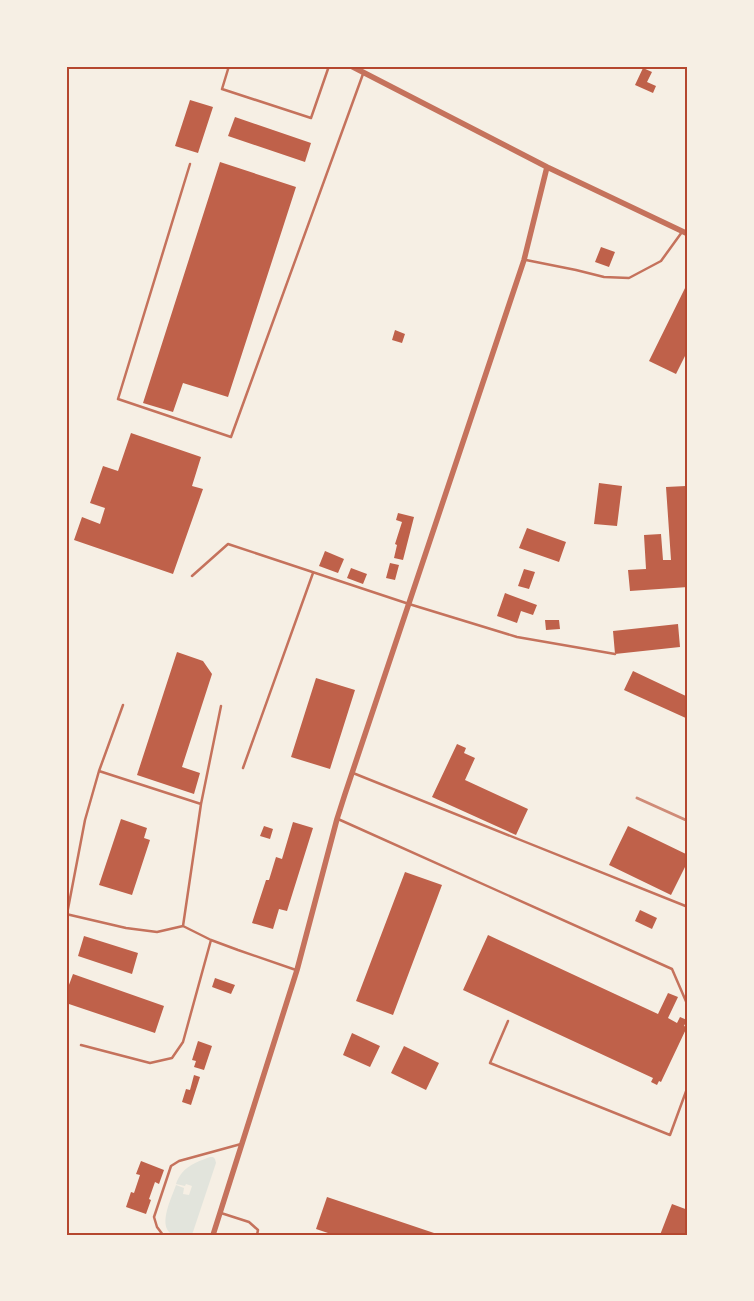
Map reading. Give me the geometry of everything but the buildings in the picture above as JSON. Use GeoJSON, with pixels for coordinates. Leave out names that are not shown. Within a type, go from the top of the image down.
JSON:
{"type":"FeatureCollection","features":[{"type":"Feature","properties":{"kind":"street"},"geometry":{"type":"LineString","coordinates":[[351,66],[547,167],[685,232]]}},
{"type":"Feature","properties":{"kind":"street"},"geometry":{"type":"LineString","coordinates":[[213,1235],[297,970],[337,819],[524,260],[547,167]]}},
{"type":"Feature","properties":{"kind":"lane"},"geometry":{"type":"LineString","coordinates":[[229,66],[222,89],[311,118],[330,66]]}},
{"type":"Feature","properties":{"kind":"lane"},"geometry":{"type":"LineString","coordinates":[[190,164],[118,399],[231,437],[363,72]]}},
{"type":"Feature","properties":{"kind":"lane"},"geometry":{"type":"LineString","coordinates":[[524,260],[604,277],[629,278],[661,261],[685,232]]}},
{"type":"Feature","properties":{"kind":"lane"},"geometry":{"type":"LineString","coordinates":[[192,576],[228,544],[409,604],[517,637],[615,654]]}},
{"type":"Feature","properties":{"kind":"lane"},"geometry":{"type":"LineString","coordinates":[[243,768],[313,573]]}},
{"type":"Feature","properties":{"kind":"lane"},"geometry":{"type":"LineString","coordinates":[[123,705],[99,771],[85,820],[67,914],[126,928],[157,932],[183,926],[211,940],[297,970]]}},
{"type":"Feature","properties":{"kind":"lane"},"geometry":{"type":"LineString","coordinates":[[183,926],[201,804],[222,706]]}},
{"type":"Feature","properties":{"kind":"lane"},"geometry":{"type":"LineString","coordinates":[[99,771],[201,804]]}},
{"type":"Feature","properties":{"kind":"lane"},"geometry":{"type":"LineString","coordinates":[[352,773],[688,907]]}},
{"type":"Feature","properties":{"kind":"lane"},"geometry":{"type":"LineString","coordinates":[[337,819],[672,969],[688,1006]]}},
{"type":"Feature","properties":{"kind":"lane"},"geometry":{"type":"LineString","coordinates":[[81,1045],[150,1062],[172,1058],[183,1042],[211,940]]}},
{"type":"Feature","properties":{"kind":"lane"},"geometry":{"type":"LineString","coordinates":[[508,1021],[490,1062],[670,1135],[688,1086]]}},
{"type":"Feature","properties":{"kind":"lane"},"geometry":{"type":"LineString","coordinates":[[163,1235],[157,1227],[154,1217],[171,1166],[179,1160],[243,1143]]}},
{"type":"Feature","properties":{"kind":"lane"},"geometry":{"type":"LineString","coordinates":[[220,1213],[249,1222],[258,1230],[257,1235]]}},
{"type":"Feature","properties":{"kind":"shaded area"},"geometry":{"type":"Polygon","coordinates":[[[210,1157],[215,1159],[216,1163],[193,1232],[191,1235],[175,1235],[169,1232],[166,1227],[166,1213],[176,1185],[184,1188],[183,1194],[189,1195],[192,1186],[176,1184],[182,1173],[189,1166],[210,1157]]]}},
{"type":"Feature","properties":{"kind":"railway"},"geometry":{"type":"LineString","coordinates":[[637,798],[688,821]]}}]}
